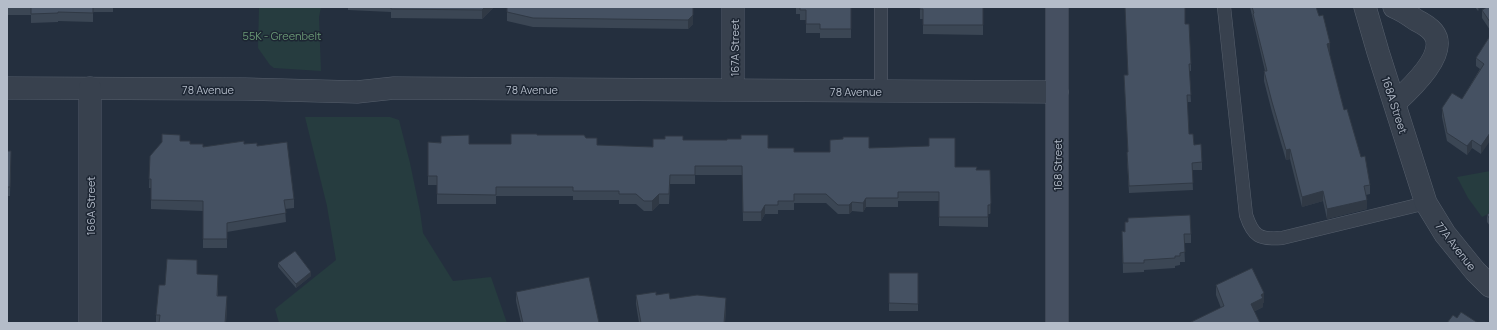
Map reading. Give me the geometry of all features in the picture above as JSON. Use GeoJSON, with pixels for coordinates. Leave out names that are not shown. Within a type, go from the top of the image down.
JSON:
{"type":"FeatureCollection","features":[{"type":"Feature","properties":{"kind":"main road","name":"168 Street"},"geometry":{"type":"LineString","coordinates":[[1057,7],[1057,323]]}},
{"type":"Feature","properties":{"kind":"street","name":"167A Street"},"geometry":{"type":"LineString","coordinates":[[733,7],[734,89]]}},
{"type":"Feature","properties":{"kind":"street","name":"168A Street"},"geometry":{"type":"LineString","coordinates":[[1365,7],[1426,203]]}},
{"type":"Feature","properties":{"kind":"street"},"geometry":{"type":"LineString","coordinates":[[1394,7],[1427,26],[1434,33],[1438,46],[1436,54],[1417,82],[1395,103]]}},
{"type":"Feature","properties":{"kind":"street","name":"78 Avenue"},"geometry":{"type":"LineString","coordinates":[[7,88],[350,92],[394,88],[1057,92]]}},
{"type":"Feature","properties":{"kind":"street","name":"166A Street"},"geometry":{"type":"LineString","coordinates":[[90,88],[90,323]]}},
{"type":"Feature","properties":{"kind":"street","name":"77A Avenue"},"geometry":{"type":"LineString","coordinates":[[1426,203],[1445,234],[1475,271],[1490,286]]}},
{"type":"Feature","properties":{"kind":"lane"},"geometry":{"type":"LineString","coordinates":[[880,91],[881,7]]}},
{"type":"Feature","properties":{"kind":"lane"},"geometry":{"type":"LineString","coordinates":[[1224,7],[1246,215],[1251,228],[1260,238],[1282,238],[1426,203]]}},
{"type":"Feature","properties":{"kind":"green space","name":"55K - Greenbelt"},"geometry":{"type":"Polygon","coordinates":[[[259,7],[321,7],[319,17],[321,71],[274,68],[270,65],[258,48],[259,7]]]}},
{"type":"Feature","properties":{"kind":"green space"},"geometry":{"type":"Polygon","coordinates":[[[305,117],[390,117],[399,120],[410,163],[423,233],[453,281],[491,277],[507,323],[279,323],[275,309],[336,260],[327,206],[305,117]]]}},
{"type":"Feature","properties":{"kind":"green space"},"geometry":{"type":"Polygon","coordinates":[[[1490,171],[1490,213],[1482,217],[1468,198],[1457,177],[1490,171]]]}},
{"type":"Feature","properties":{"kind":"building"},"geometry":{"type":"Polygon","coordinates":[[[31,7],[93,7],[93,13],[58,12],[31,14],[31,7]]]}},
{"type":"Feature","properties":{"kind":"building"},"geometry":{"type":"Polygon","coordinates":[[[391,7],[485,7],[482,10],[391,9],[391,7]]]}},
{"type":"Feature","properties":{"kind":"building"},"geometry":{"type":"Polygon","coordinates":[[[507,7],[693,7],[693,15],[688,20],[533,18],[507,12],[507,7]]]}},
{"type":"Feature","properties":{"kind":"building"},"geometry":{"type":"Polygon","coordinates":[[[800,7],[851,7],[851,29],[820,29],[820,24],[806,24],[806,10],[800,10],[800,7]]]}},
{"type":"Feature","properties":{"kind":"building"},"geometry":{"type":"Polygon","coordinates":[[[920,7],[983,7],[983,25],[923,25],[923,9],[920,9],[920,7]]]}},
{"type":"Feature","properties":{"kind":"building"},"geometry":{"type":"Polygon","coordinates":[[[1125,7],[1185,7],[1185,24],[1189,24],[1191,64],[1189,64],[1191,95],[1187,95],[1189,134],[1193,134],[1194,145],[1201,144],[1202,162],[1192,163],[1193,183],[1129,186],[1124,75],[1128,75],[1125,7]]]}},
{"type":"Feature","properties":{"kind":"building"},"geometry":{"type":"Polygon","coordinates":[[[1252,7],[1316,7],[1319,16],[1323,15],[1330,43],[1327,44],[1344,110],[1347,109],[1361,157],[1365,156],[1370,185],[1364,186],[1367,200],[1327,209],[1323,191],[1302,197],[1290,149],[1286,150],[1272,102],[1264,71],[1267,71],[1252,7]]]}},
{"type":"Feature","properties":{"kind":"building"},"geometry":{"type":"Polygon","coordinates":[[[1490,7],[1490,22],[1482,10],[1490,7]]]}},
{"type":"Feature","properties":{"kind":"building"},"geometry":{"type":"Polygon","coordinates":[[[1490,36],[1490,133],[1481,146],[1472,140],[1467,146],[1447,133],[1442,108],[1452,93],[1462,99],[1484,64],[1476,58],[1490,36]]]}},
{"type":"Feature","properties":{"kind":"building"},"geometry":{"type":"Polygon","coordinates":[[[162,134],[180,135],[180,141],[190,141],[190,144],[203,144],[203,147],[244,141],[244,144],[257,143],[257,146],[287,142],[294,199],[284,200],[286,213],[227,223],[227,239],[203,239],[203,201],[151,200],[151,179],[149,179],[150,156],[162,142],[162,134]]]}},
{"type":"Feature","properties":{"kind":"building"},"geometry":{"type":"Polygon","coordinates":[[[511,134],[584,135],[586,138],[597,138],[597,145],[653,147],[653,139],[665,139],[665,136],[683,136],[683,140],[727,140],[741,139],[741,135],[768,135],[768,148],[794,148],[794,152],[830,152],[830,140],[843,139],[843,137],[869,137],[869,148],[929,146],[929,138],[955,138],[955,167],[977,167],[976,170],[990,170],[991,203],[988,205],[988,217],[939,217],[939,192],[898,192],[898,198],[866,198],[863,203],[852,202],[849,205],[838,205],[826,194],[794,194],[794,201],[778,201],[778,205],[765,205],[761,212],[743,212],[742,166],[695,166],[695,175],[670,175],[669,194],[659,194],[652,201],[644,201],[636,194],[619,194],[619,191],[573,191],[573,187],[496,187],[496,195],[437,194],[437,176],[428,176],[428,142],[441,143],[441,136],[469,135],[469,144],[511,144],[511,134]]]}},
{"type":"Feature","properties":{"kind":"building"},"geometry":{"type":"Polygon","coordinates":[[[7,151],[11,151],[10,187],[7,187],[7,151]]]}},
{"type":"Feature","properties":{"kind":"building"},"geometry":{"type":"Polygon","coordinates":[[[1490,212],[1490,219],[1487,215],[1490,212]]]}},
{"type":"Feature","properties":{"kind":"building"},"geometry":{"type":"Polygon","coordinates":[[[1190,215],[1191,234],[1184,234],[1185,252],[1180,253],[1180,256],[1175,256],[1175,258],[1144,260],[1144,263],[1123,263],[1122,231],[1125,232],[1125,222],[1128,222],[1128,218],[1190,215]]]}},
{"type":"Feature","properties":{"kind":"building"},"geometry":{"type":"Polygon","coordinates":[[[295,251],[311,272],[296,284],[278,263],[295,251]]]}},
{"type":"Feature","properties":{"kind":"building"},"geometry":{"type":"Polygon","coordinates":[[[167,259],[197,260],[197,274],[218,275],[217,296],[227,296],[225,323],[159,323],[160,315],[156,315],[159,285],[165,285],[167,259]]]}},
{"type":"Feature","properties":{"kind":"building"},"geometry":{"type":"Polygon","coordinates":[[[1252,268],[1264,293],[1261,295],[1263,298],[1251,304],[1260,323],[1189,323],[1224,306],[1216,285],[1252,268]]]}},
{"type":"Feature","properties":{"kind":"building"},"geometry":{"type":"Polygon","coordinates":[[[889,273],[918,273],[918,304],[889,303],[889,273]]]}},
{"type":"Feature","properties":{"kind":"building"},"geometry":{"type":"Polygon","coordinates":[[[589,277],[599,323],[523,323],[516,292],[589,277]]]}},
{"type":"Feature","properties":{"kind":"building"},"geometry":{"type":"Polygon","coordinates":[[[656,292],[656,295],[669,293],[670,299],[697,295],[726,298],[724,323],[641,323],[636,295],[656,292]]]}},
{"type":"Feature","properties":{"kind":"building"},"geometry":{"type":"Polygon","coordinates":[[[1461,312],[1478,323],[1447,323],[1453,315],[1457,318],[1461,312]]]}}]}
